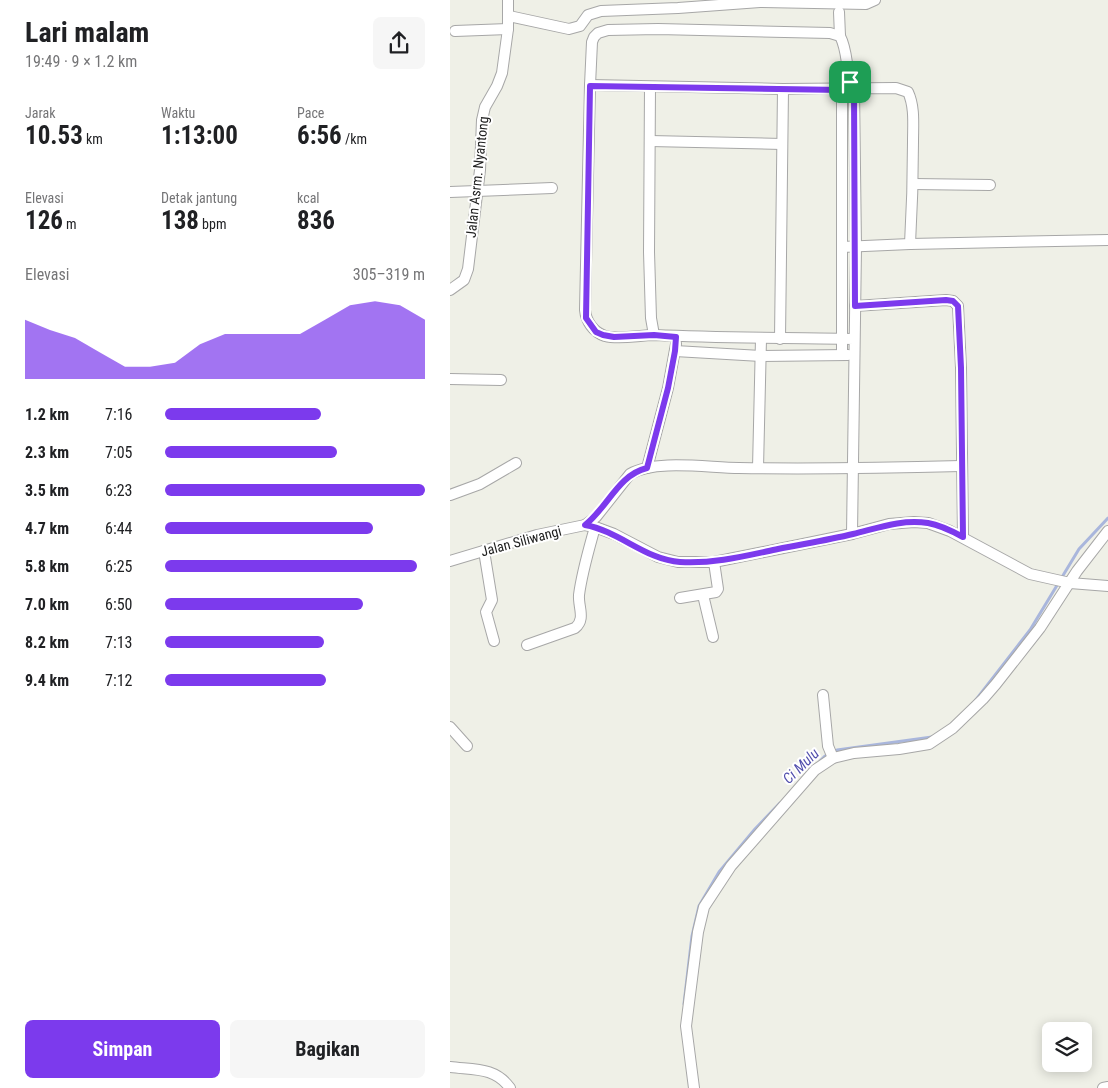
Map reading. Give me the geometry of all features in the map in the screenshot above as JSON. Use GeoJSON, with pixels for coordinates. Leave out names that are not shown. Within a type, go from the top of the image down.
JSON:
{"type":"FeatureCollection","features":[{"type":"Feature","properties":{"kind":"street","name":"Jalan Asrm. Nyantong"},"geometry":{"type":"LineString","coordinates":[[450,290],[464,280],[468,269],[472,223],[478,189],[482,120],[485,107],[502,73],[508,29],[508,0]]}},
{"type":"Feature","properties":{"kind":"street"},"geometry":{"type":"LineString","coordinates":[[509,16],[569,29],[580,26],[588,15],[601,11],[678,8],[760,1],[866,4],[875,0]]}},
{"type":"Feature","properties":{"kind":"street"},"geometry":{"type":"LineString","coordinates":[[839,12],[840,36],[845,46],[849,87],[855,181],[856,247],[852,534]]}},
{"type":"Feature","properties":{"kind":"street"},"geometry":{"type":"LineString","coordinates":[[455,31],[508,29]]}},
{"type":"Feature","properties":{"kind":"street"},"geometry":{"type":"LineString","coordinates":[[840,36],[830,33],[694,29],[608,30],[598,33],[592,42],[590,86],[586,318],[596,332],[614,337],[654,335],[761,339],[854,339]]}},
{"type":"Feature","properties":{"kind":"street"},"geometry":{"type":"LineString","coordinates":[[590,86],[783,89],[849,87],[896,88],[908,92],[912,102],[913,113],[913,184],[910,244]]}},
{"type":"Feature","properties":{"kind":"street"},"geometry":{"type":"LineString","coordinates":[[650,87],[649,252],[651,318],[654,335]]}},
{"type":"Feature","properties":{"kind":"street"},"geometry":{"type":"LineString","coordinates":[[842,355],[842,180],[849,87]]}},
{"type":"Feature","properties":{"kind":"street"},"geometry":{"type":"LineString","coordinates":[[780,339],[783,89]]}},
{"type":"Feature","properties":{"kind":"street"},"geometry":{"type":"LineString","coordinates":[[650,141],[782,144]]}},
{"type":"Feature","properties":{"kind":"street"},"geometry":{"type":"LineString","coordinates":[[842,180],[855,181]]}},
{"type":"Feature","properties":{"kind":"street"},"geometry":{"type":"LineString","coordinates":[[913,184],[990,185]]}},
{"type":"Feature","properties":{"kind":"street"},"geometry":{"type":"LineString","coordinates":[[450,192],[478,189],[552,188]]}},
{"type":"Feature","properties":{"kind":"street"},"geometry":{"type":"LineString","coordinates":[[842,248],[910,244],[1108,240]]}},
{"type":"Feature","properties":{"kind":"street"},"geometry":{"type":"LineString","coordinates":[[855,306],[946,300],[956,303],[958,306],[961,368],[963,537]]}},
{"type":"Feature","properties":{"kind":"street"},"geometry":{"type":"LineString","coordinates":[[647,468],[675,351],[676,337]]}},
{"type":"Feature","properties":{"kind":"street"},"geometry":{"type":"LineString","coordinates":[[758,468],[761,339]]}},
{"type":"Feature","properties":{"kind":"street"},"geometry":{"type":"LineString","coordinates":[[675,351],[761,356],[854,355]]}},
{"type":"Feature","properties":{"kind":"street"},"geometry":{"type":"LineString","coordinates":[[450,379],[501,380]]}},
{"type":"Feature","properties":{"kind":"street"},"geometry":{"type":"LineString","coordinates":[[450,495],[480,484],[516,463]]}},
{"type":"Feature","properties":{"kind":"street"},"geometry":{"type":"LineString","coordinates":[[527,644],[575,628],[580,623],[579,595],[590,526],[630,474],[647,468],[668,466],[852,468],[961,466]]}},
{"type":"Feature","properties":{"kind":"street"},"geometry":{"type":"LineString","coordinates":[[590,526],[614,534],[658,557],[678,562],[714,562],[852,534],[889,524],[928,523],[940,526],[963,537],[1030,574],[1070,583],[1108,586]]}},
{"type":"Feature","properties":{"kind":"street","name":"Jalan Siliwangi"},"geometry":{"type":"LineString","coordinates":[[450,561],[537,535],[590,526]]}},
{"type":"Feature","properties":{"kind":"street"},"geometry":{"type":"LineString","coordinates":[[694,1088],[686,1020],[698,932],[704,907],[730,866],[815,770],[833,758],[854,753],[929,744],[953,728],[996,684],[1034,635],[1077,571],[1108,531]]}},
{"type":"Feature","properties":{"kind":"street"},"geometry":{"type":"LineString","coordinates":[[484,550],[492,600],[486,612],[494,641]]}},
{"type":"Feature","properties":{"kind":"street"},"geometry":{"type":"LineString","coordinates":[[680,598],[715,593],[718,589],[714,562]]}},
{"type":"Feature","properties":{"kind":"street"},"geometry":{"type":"LineString","coordinates":[[703,595],[713,637]]}},
{"type":"Feature","properties":{"kind":"street"},"geometry":{"type":"LineString","coordinates":[[824,695],[828,746],[833,758]]}},
{"type":"Feature","properties":{"kind":"street"},"geometry":{"type":"LineString","coordinates":[[450,727],[467,746]]}},
{"type":"Feature","properties":{"kind":"street"},"geometry":{"type":"LineString","coordinates":[[450,1067],[489,1072],[499,1076],[510,1088]]}},
{"type":"Feature","properties":{"kind":"street"},"geometry":{"type":"LineString","coordinates":[[1103,1088],[1108,1087]]}},
{"type":"Feature","properties":{"kind":"waterway","name":"Ci Mulu"},"geometry":{"type":"LineString","coordinates":[[975,701],[1030,630],[1079,549],[1108,518]]}},
{"type":"Feature","properties":{"kind":"waterway","name":"Ci Mulu"},"geometry":{"type":"LineString","coordinates":[[820,761],[837,750],[932,737]]}},
{"type":"Feature","properties":{"kind":"waterway","name":"Ci Mulu"},"geometry":{"type":"LineString","coordinates":[[684,1004],[692,936],[699,906],[719,872],[755,829],[780,803]]}},
{"type":"Feature","properties":{"kind":"route"},"geometry":{"type":"LineString","coordinates":[[850,82],[854,90],[855,306],[946,300],[953,301],[958,306],[961,368],[963,537],[940,526],[928,523],[902,522],[714,562],[678,562],[658,557],[614,534],[585,525],[596,516],[630,474],[647,468],[668,388],[676,337],[654,335],[614,337],[603,335],[596,332],[586,318],[590,86],[842,90],[850,82]]}}]}
